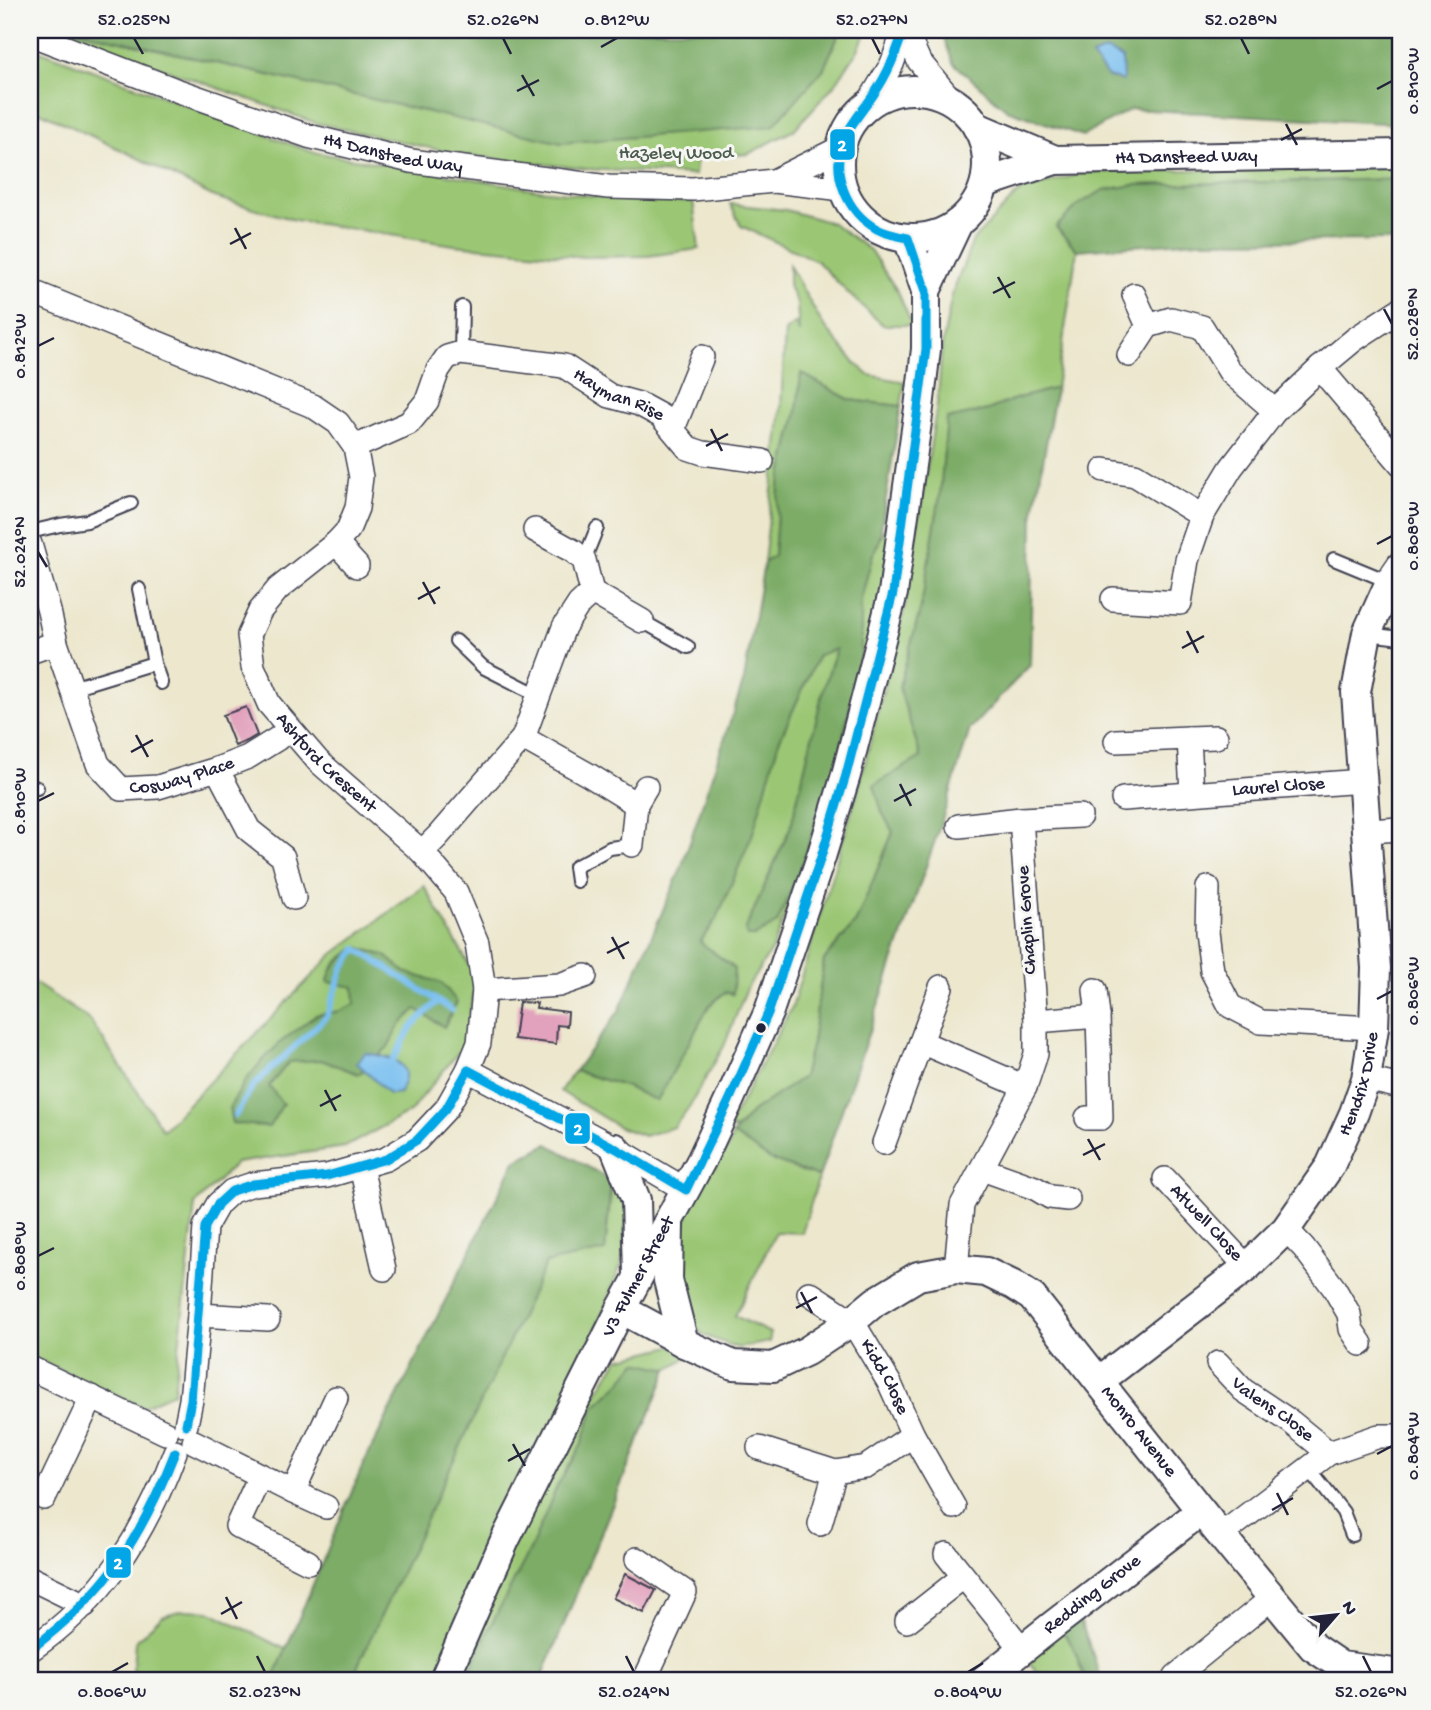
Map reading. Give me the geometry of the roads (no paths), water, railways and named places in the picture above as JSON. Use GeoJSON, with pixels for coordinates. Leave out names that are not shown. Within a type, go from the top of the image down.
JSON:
{"type":"FeatureCollection","features":[{"type":"Feature","properties":{"kind":"street"},"geometry":{"type":"LineString","coordinates":[[905,30],[919,61],[977,127],[987,164],[985,183],[975,205],[958,223],[943,232],[926,237],[891,235],[861,218],[843,189],[839,169],[840,148],[849,125],[866,107],[892,64],[905,30]]}},
{"type":"Feature","properties":{"kind":"street","name":"H4 Dansteed Way"},"geometry":{"type":"LineString","coordinates":[[30,34],[173,89],[308,136],[411,162],[608,187],[693,189],[774,181],[843,189]]}},
{"type":"Feature","properties":{"kind":"street"},"geometry":{"type":"LineString","coordinates":[[866,107],[881,97],[899,91],[918,90],[953,102]]}},
{"type":"Feature","properties":{"kind":"street","name":"H4 Dansteed Way"},"geometry":{"type":"LineString","coordinates":[[977,127],[1055,160]]}},
{"type":"Feature","properties":{"kind":"street","name":"H4 Dansteed Way"},"geometry":{"type":"LineString","coordinates":[[774,181],[840,148]]}},
{"type":"Feature","properties":{"kind":"street","name":"H4 Dansteed Way"},"geometry":{"type":"LineString","coordinates":[[985,183],[1055,160],[1401,154]]}},
{"type":"Feature","properties":{"kind":"street","name":"V3 Fulmer Street"},"geometry":{"type":"LineString","coordinates":[[926,291],[958,223]]}},
{"type":"Feature","properties":{"kind":"street","name":"V3 Fulmer Street"},"geometry":{"type":"LineString","coordinates":[[444,1680],[505,1540],[621,1309],[702,1159],[729,1101],[769,1011],[821,857],[846,775],[892,593],[919,408],[926,349],[926,291],[908,238]]}},
{"type":"Feature","properties":{"kind":"street","name":"Ashford Crescent"},"geometry":{"type":"LineString","coordinates":[[30,291],[313,406],[338,423],[355,447],[361,477],[357,508],[348,530],[336,543],[278,589],[260,611],[250,635],[253,667],[269,704],[289,729],[318,761],[422,852],[456,892],[477,943],[484,990],[479,1043],[468,1070],[446,1109],[417,1139],[386,1159],[327,1176],[253,1184],[232,1191],[218,1204],[205,1227],[191,1399],[165,1479],[143,1525],[112,1573],[85,1605],[30,1650]]}},
{"type":"Feature","properties":{"kind":"street"},"geometry":{"type":"LineString","coordinates":[[1134,295],[1148,326]]}},
{"type":"Feature","properties":{"kind":"street"},"geometry":{"type":"LineString","coordinates":[[1113,599],[1180,603],[1187,560],[1202,516],[1231,468],[1275,411],[1320,368],[1354,340],[1401,309]]}},
{"type":"Feature","properties":{"kind":"street"},"geometry":{"type":"LineString","coordinates":[[1129,355],[1148,326],[1171,319],[1202,327],[1230,372],[1275,411]]}},
{"type":"Feature","properties":{"kind":"street"},"geometry":{"type":"LineString","coordinates":[[355,447],[409,423],[427,401],[438,370],[447,357],[461,353]]}},
{"type":"Feature","properties":{"kind":"street","name":"Hayman Rise"},"geometry":{"type":"LineString","coordinates":[[461,353],[564,366],[610,396],[639,404],[661,416],[688,448],[703,453],[762,461]]}},
{"type":"Feature","properties":{"kind":"street","name":"Hayman Rise"},"geometry":{"type":"LineString","coordinates":[[673,429],[702,357]]}},
{"type":"Feature","properties":{"kind":"street"},"geometry":{"type":"LineString","coordinates":[[1320,368],[1401,464]]}},
{"type":"Feature","properties":{"kind":"street"},"geometry":{"type":"LineString","coordinates":[[1104,470],[1135,475],[1202,516]]}},
{"type":"Feature","properties":{"kind":"street"},"geometry":{"type":"LineString","coordinates":[[535,530],[584,560],[592,592],[642,621]]}},
{"type":"Feature","properties":{"kind":"street"},"geometry":{"type":"LineString","coordinates":[[336,543],[357,566]]}},
{"type":"Feature","properties":{"kind":"street","name":"Cosway Place"},"geometry":{"type":"LineString","coordinates":[[30,544],[56,643],[98,764],[121,789],[158,787],[217,769],[248,757],[289,729]]}},
{"type":"Feature","properties":{"kind":"street","name":"Hendrix Drive"},"geometry":{"type":"LineString","coordinates":[[1099,1381],[1247,1267],[1286,1230],[1330,1166],[1354,1113],[1366,1079],[1374,1028],[1376,968],[1356,692],[1367,634],[1396,574]]}},
{"type":"Feature","properties":{"kind":"street"},"geometry":{"type":"LineString","coordinates":[[422,852],[523,738],[564,627],[579,604],[592,592]]}},
{"type":"Feature","properties":{"kind":"street"},"geometry":{"type":"LineString","coordinates":[[30,652],[56,643]]}},
{"type":"Feature","properties":{"kind":"street"},"geometry":{"type":"LineString","coordinates":[[1116,741],[1216,737]]}},
{"type":"Feature","properties":{"kind":"street"},"geometry":{"type":"LineString","coordinates":[[523,738],[589,775],[641,795],[632,845]]}},
{"type":"Feature","properties":{"kind":"street"},"geometry":{"type":"LineString","coordinates":[[1189,738],[1192,793]]}},
{"type":"Feature","properties":{"kind":"street"},"geometry":{"type":"LineString","coordinates":[[217,769],[249,830],[283,857],[294,898]]}},
{"type":"Feature","properties":{"kind":"street","name":"Laurel Close"},"geometry":{"type":"LineString","coordinates":[[1123,799],[1363,780]]}},
{"type":"Feature","properties":{"kind":"street"},"geometry":{"type":"LineString","coordinates":[[959,826],[1080,816]]}},
{"type":"Feature","properties":{"kind":"street","name":"Chaplin Grove"},"geometry":{"type":"LineString","coordinates":[[956,1269],[962,1205],[1025,1087],[1036,1054],[1036,1021],[1021,819]]}},
{"type":"Feature","properties":{"kind":"street"},"geometry":{"type":"LineString","coordinates":[[1367,831],[1401,829]]}},
{"type":"Feature","properties":{"kind":"street"},"geometry":{"type":"LineString","coordinates":[[1208,888],[1207,932],[1212,971],[1230,1006],[1261,1022],[1374,1028]]}},
{"type":"Feature","properties":{"kind":"street"},"geometry":{"type":"LineString","coordinates":[[484,990],[559,985],[585,976]]}},
{"type":"Feature","properties":{"kind":"street"},"geometry":{"type":"LineString","coordinates":[[884,1143],[941,987]]}},
{"type":"Feature","properties":{"kind":"street"},"geometry":{"type":"LineString","coordinates":[[1087,1118],[1101,1118],[1095,990]]}},
{"type":"Feature","properties":{"kind":"street"},"geometry":{"type":"LineString","coordinates":[[1036,1021],[1098,1016]]}},
{"type":"Feature","properties":{"kind":"street"},"geometry":{"type":"LineString","coordinates":[[921,1042],[1025,1087]]}},
{"type":"Feature","properties":{"kind":"street"},"geometry":{"type":"LineString","coordinates":[[468,1070],[615,1148],[686,1190]]}},
{"type":"Feature","properties":{"kind":"street"},"geometry":{"type":"LineString","coordinates":[[1366,1079],[1401,1087]]}},
{"type":"Feature","properties":{"kind":"street"},"geometry":{"type":"LineString","coordinates":[[615,1148],[636,1200],[638,1278]]}},
{"type":"Feature","properties":{"kind":"street"},"geometry":{"type":"LineString","coordinates":[[361,1167],[384,1269]]}},
{"type":"Feature","properties":{"kind":"street"},"geometry":{"type":"LineString","coordinates":[[982,1169],[1035,1188],[1050,1197],[1068,1199]]}},
{"type":"Feature","properties":{"kind":"street","name":"Atwell Close"},"geometry":{"type":"LineString","coordinates":[[1165,1179],[1247,1267]]}},
{"type":"Feature","properties":{"kind":"street"},"geometry":{"type":"LineString","coordinates":[[669,1219],[668,1280],[684,1343]]}},
{"type":"Feature","properties":{"kind":"street"},"geometry":{"type":"LineString","coordinates":[[1286,1230],[1304,1248],[1334,1288],[1349,1314],[1351,1329],[1361,1344]]}},
{"type":"Feature","properties":{"kind":"street","name":"Monro Avenue"},"geometry":{"type":"LineString","coordinates":[[621,1309],[684,1343],[733,1365],[773,1367],[807,1351],[875,1302],[918,1276],[956,1269],[986,1272],[1013,1284],[1032,1297],[1201,1511],[1313,1647],[1340,1666],[1385,1676]]}},
{"type":"Feature","properties":{"kind":"street"},"geometry":{"type":"LineString","coordinates":[[809,1293],[852,1321]]}},
{"type":"Feature","properties":{"kind":"street"},"geometry":{"type":"LineString","coordinates":[[199,1315],[268,1319]]}},
{"type":"Feature","properties":{"kind":"street","name":"Kidd Close"},"geometry":{"type":"LineString","coordinates":[[852,1321],[890,1384],[913,1435],[954,1507]]}},
{"type":"Feature","properties":{"kind":"street","name":"Valens Close"},"geometry":{"type":"LineString","coordinates":[[1219,1363],[1243,1391],[1291,1422],[1328,1453]]}},
{"type":"Feature","properties":{"kind":"street"},"geometry":{"type":"LineString","coordinates":[[30,1368],[327,1507]]}},
{"type":"Feature","properties":{"kind":"street"},"geometry":{"type":"LineString","coordinates":[[44,1498],[92,1397]]}},
{"type":"Feature","properties":{"kind":"street"},"geometry":{"type":"LineString","coordinates":[[293,1492],[336,1398]]}},
{"type":"Feature","properties":{"kind":"street","name":"Kidd Close"},"geometry":{"type":"LineString","coordinates":[[835,1472],[866,1466],[913,1435]]}},
{"type":"Feature","properties":{"kind":"street","name":"Valens Close"},"geometry":{"type":"LineString","coordinates":[[1221,1535],[1328,1453],[1379,1436],[1401,1436]]}},
{"type":"Feature","properties":{"kind":"street"},"geometry":{"type":"LineString","coordinates":[[759,1448],[835,1472],[820,1524]]}},
{"type":"Feature","properties":{"kind":"street"},"geometry":{"type":"LineString","coordinates":[[260,1476],[232,1535],[308,1562]]}},
{"type":"Feature","properties":{"kind":"street","name":"Redding Grove"},"geometry":{"type":"LineString","coordinates":[[984,1680],[1201,1511]]}},
{"type":"Feature","properties":{"kind":"street"},"geometry":{"type":"LineString","coordinates":[[946,1554],[1023,1650]]}},
{"type":"Feature","properties":{"kind":"street"},"geometry":{"type":"LineString","coordinates":[[637,1559],[685,1592],[648,1679]]}},
{"type":"Feature","properties":{"kind":"street"},"geometry":{"type":"LineString","coordinates":[[907,1621],[963,1577]]}},
{"type":"Feature","properties":{"kind":"street"},"geometry":{"type":"LineString","coordinates":[[30,1578],[85,1605]]}},
{"type":"Feature","properties":{"kind":"street"},"geometry":{"type":"LineString","coordinates":[[1172,1672],[1272,1598]]}},
{"type":"Feature","properties":{"kind":"lane"},"geometry":{"type":"LineString","coordinates":[[461,353],[462,307]]}},
{"type":"Feature","properties":{"kind":"lane"},"geometry":{"type":"LineString","coordinates":[[30,532],[87,522],[131,503]]}},
{"type":"Feature","properties":{"kind":"lane"},"geometry":{"type":"LineString","coordinates":[[584,560],[597,528]]}},
{"type":"Feature","properties":{"kind":"lane"},"geometry":{"type":"LineString","coordinates":[[1334,559],[1396,574]]}},
{"type":"Feature","properties":{"kind":"lane"},"geometry":{"type":"LineString","coordinates":[[139,589],[153,663],[162,683]]}},
{"type":"Feature","properties":{"kind":"lane"},"geometry":{"type":"LineString","coordinates":[[642,621],[688,647]]}},
{"type":"Feature","properties":{"kind":"lane"},"geometry":{"type":"LineString","coordinates":[[1367,634],[1401,638]]}},
{"type":"Feature","properties":{"kind":"lane"},"geometry":{"type":"LineString","coordinates":[[456,641],[483,667],[540,696]]}},
{"type":"Feature","properties":{"kind":"lane"},"geometry":{"type":"LineString","coordinates":[[72,688],[153,663]]}},
{"type":"Feature","properties":{"kind":"lane"},"geometry":{"type":"LineString","coordinates":[[577,881],[575,866],[610,848],[632,845]]}},
{"type":"Feature","properties":{"kind":"lane"},"geometry":{"type":"LineString","coordinates":[[1309,1469],[1343,1512],[1352,1535]]}},
{"type":"Feature","properties":{"kind":"water"},"geometry":{"type":"Polygon","coordinates":[[[1106,50],[1122,58],[1123,81],[1108,77],[1092,56],[1106,50]]]}},
{"type":"Feature","properties":{"kind":"water"},"geometry":{"type":"Polygon","coordinates":[[[365,1053],[391,1059],[401,1066],[405,1077],[400,1093],[389,1094],[357,1063],[365,1053]]]}},
{"type":"Feature","properties":{"kind":"waterway"},"geometry":{"type":"LineString","coordinates":[[235,1116],[253,1086],[327,1016],[343,968],[357,949],[452,1010]]}},
{"type":"Feature","properties":{"kind":"waterway"},"geometry":{"type":"LineString","coordinates":[[393,1060],[412,1026],[438,1001]]}},
{"type":"Feature","properties":{"kind":"park label","name":"Hazeley Wood"},"geometry":{"type":"Point","coordinates":[676,154]}}]}
